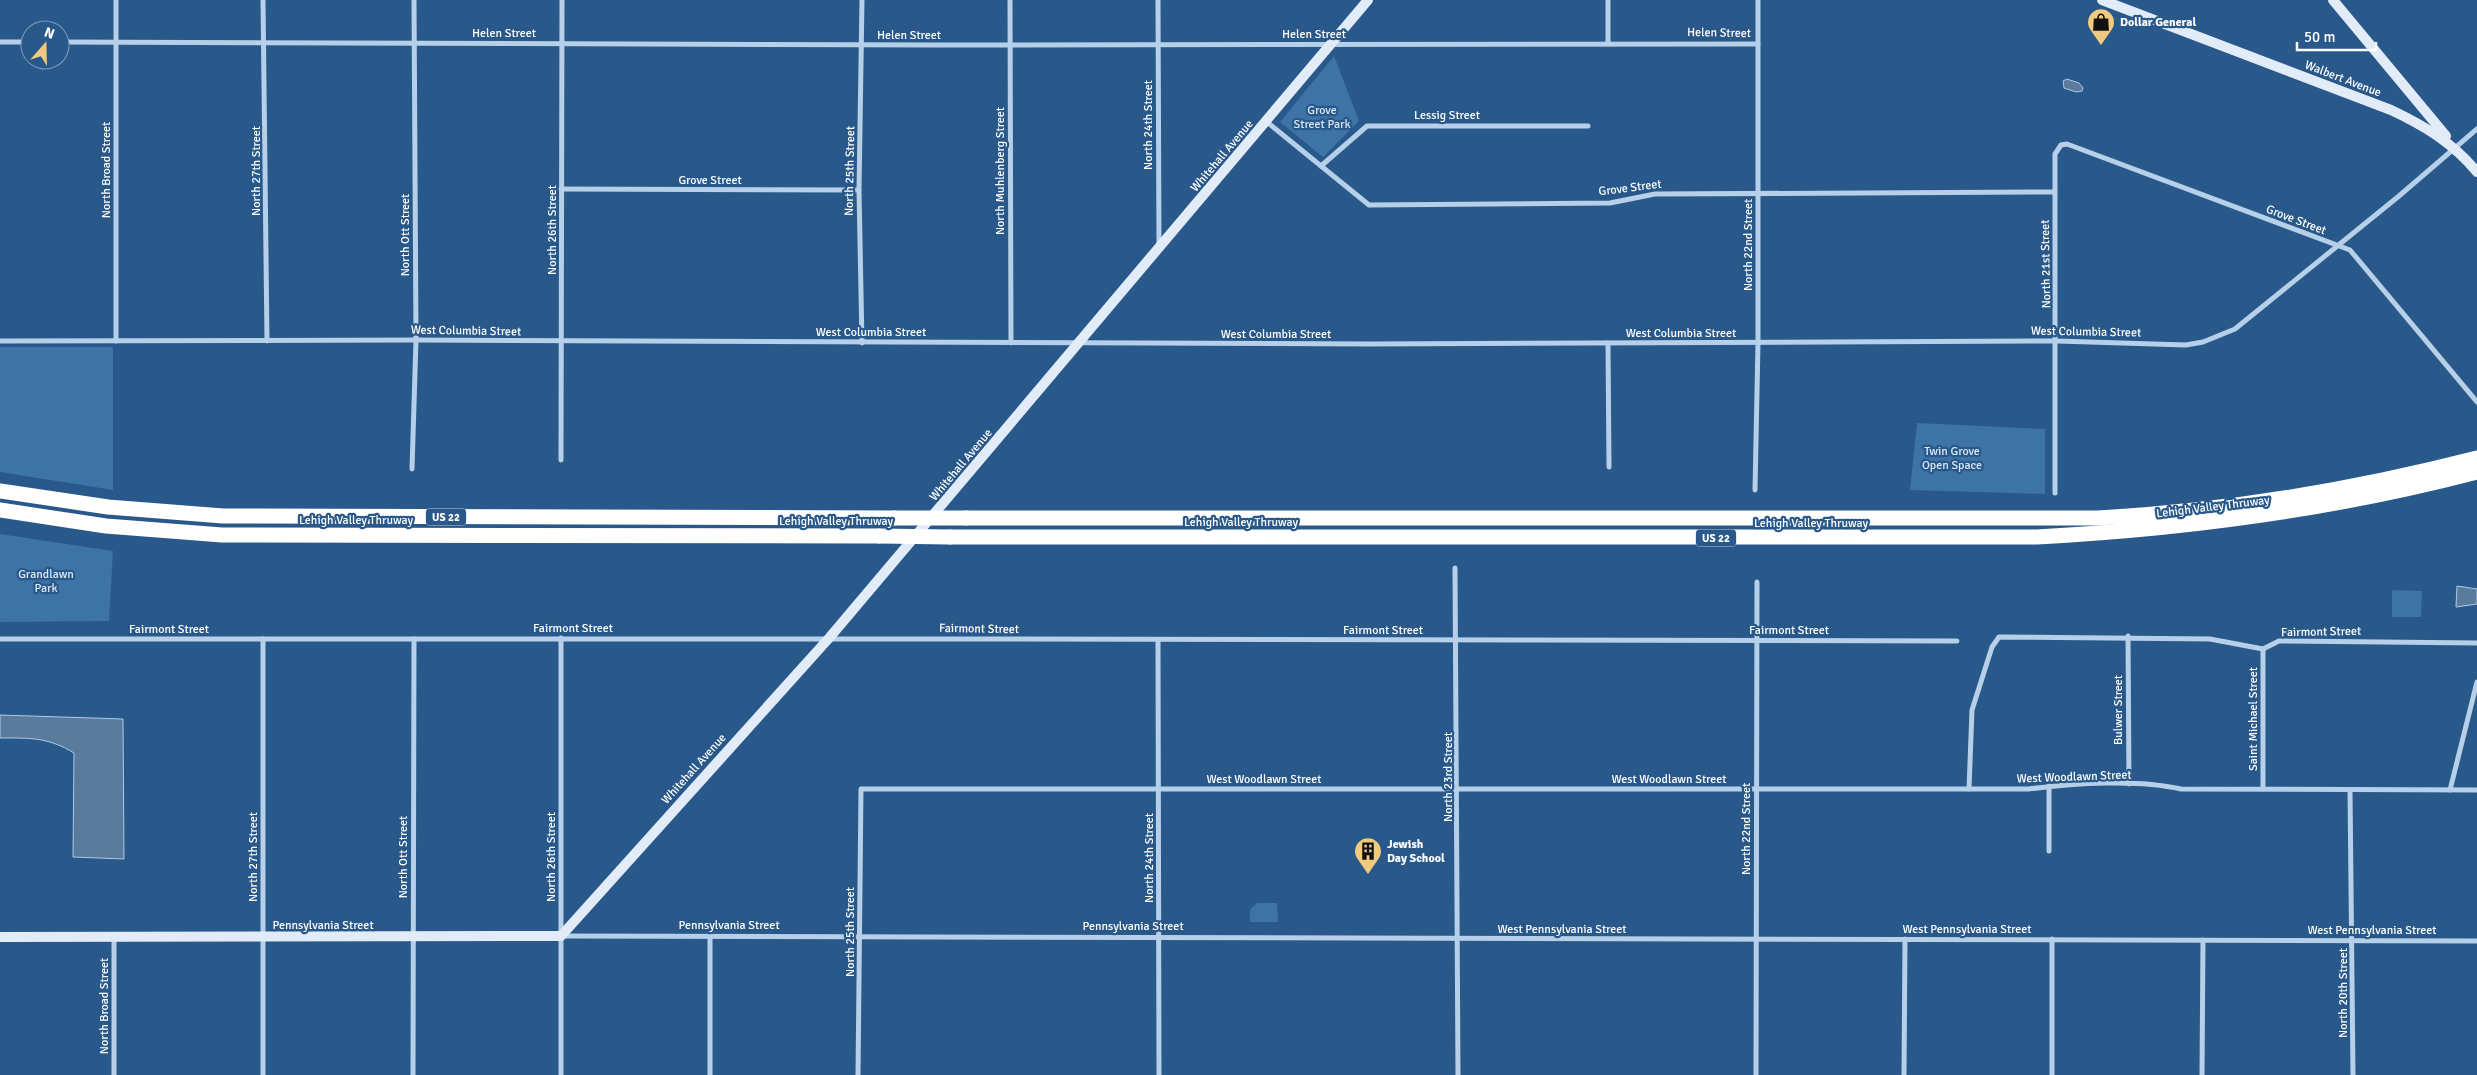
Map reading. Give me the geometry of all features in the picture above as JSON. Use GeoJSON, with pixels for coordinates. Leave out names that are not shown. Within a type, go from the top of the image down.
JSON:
{"type":"FeatureCollection","features":[{"type":"Feature","properties":{"kind":"highway","name":"Lehigh Valley Thruway"},"geometry":{"type":"LineString","coordinates":[[0,491],[108,507],[223,516],[2098,518],[2161,514],[2266,502],[2380,482],[2477,458]]}},
{"type":"Feature","properties":{"kind":"highway","name":"Lehigh Valley Thruway"},"geometry":{"type":"LineString","coordinates":[[0,510],[106,526],[222,535],[2037,537],[2162,528],[2268,516],[2382,495],[2477,472]]}},
{"type":"Feature","properties":{"kind":"street","name":"North Broad Street"},"geometry":{"type":"LineString","coordinates":[[116,0],[116,341]]}},
{"type":"Feature","properties":{"kind":"street","name":"North 27th Street"},"geometry":{"type":"LineString","coordinates":[[263,0],[265,42],[267,341]]}},
{"type":"Feature","properties":{"kind":"street","name":"North Ott Street"},"geometry":{"type":"LineString","coordinates":[[412,469],[416,340],[414,0]]}},
{"type":"Feature","properties":{"kind":"street","name":"North 26th Street"},"geometry":{"type":"LineString","coordinates":[[562,0],[562,460]]}},
{"type":"Feature","properties":{"kind":"street","name":"North 25th Street"},"geometry":{"type":"LineString","coordinates":[[862,0],[859,190],[862,343]]}},
{"type":"Feature","properties":{"kind":"street","name":"North Muhlenberg Street"},"geometry":{"type":"LineString","coordinates":[[1010,0],[1011,343]]}},
{"type":"Feature","properties":{"kind":"street","name":"North 24th Street"},"geometry":{"type":"LineString","coordinates":[[1158,0],[1159,250]]}},
{"type":"Feature","properties":{"kind":"street","name":"Whitehall Avenue"},"geometry":{"type":"LineString","coordinates":[[561,936],[830,637],[1080,344],[1368,0]]}},
{"type":"Feature","properties":{"kind":"street"},"geometry":{"type":"LineString","coordinates":[[1608,0],[1608,42]]}},
{"type":"Feature","properties":{"kind":"street","name":"North 22nd Street"},"geometry":{"type":"LineString","coordinates":[[1755,490],[1758,343],[1758,0]]}},
{"type":"Feature","properties":{"kind":"street","name":"Walbert Avenue"},"geometry":{"type":"LineString","coordinates":[[2102,0],[2391,110],[2435,133],[2454,147],[2477,172]]}},
{"type":"Feature","properties":{"kind":"street"},"geometry":{"type":"LineString","coordinates":[[2334,0],[2454,147]]}},
{"type":"Feature","properties":{"kind":"street"},"geometry":{"type":"LineString","coordinates":[[0,42],[20,42]]}},
{"type":"Feature","properties":{"kind":"street","name":"Helen Street"},"geometry":{"type":"LineString","coordinates":[[70,42],[862,45],[1608,42],[1758,44]]}},
{"type":"Feature","properties":{"kind":"street","name":"Grove Street"},"geometry":{"type":"LineString","coordinates":[[1267,122],[1369,205],[1610,203],[1656,194],[2055,192]]}},
{"type":"Feature","properties":{"kind":"street","name":"Lessig Street"},"geometry":{"type":"LineString","coordinates":[[1321,166],[1367,126],[1588,126]]}},
{"type":"Feature","properties":{"kind":"street","name":"West Columbia Street"},"geometry":{"type":"LineString","coordinates":[[0,341],[416,340],[1080,344],[2057,341],[2186,345],[2220,337],[2235,330],[2338,246],[2477,128]]}},
{"type":"Feature","properties":{"kind":"street","name":"Grove Street"},"geometry":{"type":"LineString","coordinates":[[2055,154],[2057,148],[2067,144],[2350,250],[2477,402]]}},
{"type":"Feature","properties":{"kind":"street","name":"North 21st Street"},"geometry":{"type":"LineString","coordinates":[[2055,154],[2057,341],[2055,493]]}},
{"type":"Feature","properties":{"kind":"street","name":"Grove Street"},"geometry":{"type":"LineString","coordinates":[[562,189],[859,190]]}},
{"type":"Feature","properties":{"kind":"street"},"geometry":{"type":"LineString","coordinates":[[1608,343],[1609,467]]}},
{"type":"Feature","properties":{"kind":"street","name":"North 23rd Street"},"geometry":{"type":"LineString","coordinates":[[1456,568],[1458,1075]]}},
{"type":"Feature","properties":{"kind":"street","name":"North 22nd Street"},"geometry":{"type":"LineString","coordinates":[[1756,1075],[1757,582]]}},
{"type":"Feature","properties":{"kind":"street","name":"Fairmont Street"},"geometry":{"type":"LineString","coordinates":[[1969,789],[1972,710],[1992,647],[1997,639],[2003,637],[2128,636],[2210,639],[2263,649],[2279,641],[2477,642]]}},
{"type":"Feature","properties":{"kind":"street","name":"Bulwer Street"},"geometry":{"type":"LineString","coordinates":[[2128,636],[2129,784]]}},
{"type":"Feature","properties":{"kind":"street","name":"Fairmont Street"},"geometry":{"type":"LineString","coordinates":[[0,639],[830,637],[1158,640],[1957,641]]}},
{"type":"Feature","properties":{"kind":"street","name":"North 26th Street"},"geometry":{"type":"LineString","coordinates":[[561,638],[561,1075]]}},
{"type":"Feature","properties":{"kind":"street","name":"North 27th Street"},"geometry":{"type":"LineString","coordinates":[[263,639],[263,1075]]}},
{"type":"Feature","properties":{"kind":"street","name":"North Ott Street"},"geometry":{"type":"LineString","coordinates":[[412,1075],[414,639]]}},
{"type":"Feature","properties":{"kind":"street","name":"North 24th Street"},"geometry":{"type":"LineString","coordinates":[[1158,640],[1159,1075]]}},
{"type":"Feature","properties":{"kind":"street","name":"Saint Michael Street"},"geometry":{"type":"LineString","coordinates":[[2263,649],[2263,788]]}},
{"type":"Feature","properties":{"kind":"street"},"geometry":{"type":"LineString","coordinates":[[2450,790],[2477,682]]}},
{"type":"Feature","properties":{"kind":"street","name":"West Woodlawn Street"},"geometry":{"type":"LineString","coordinates":[[861,789],[2030,789],[2049,786],[2161,784],[2182,789],[2477,790]]}},
{"type":"Feature","properties":{"kind":"street"},"geometry":{"type":"LineString","coordinates":[[2049,786],[2049,851]]}},
{"type":"Feature","properties":{"kind":"street","name":"North 25th Street"},"geometry":{"type":"LineString","coordinates":[[858,1075],[861,789]]}},
{"type":"Feature","properties":{"kind":"street","name":"North 20th Street"},"geometry":{"type":"LineString","coordinates":[[2350,790],[2353,1075]]}},
{"type":"Feature","properties":{"kind":"street","name":"Pennsylvania Street"},"geometry":{"type":"LineString","coordinates":[[0,937],[561,936],[710,938],[1457,939]]}},
{"type":"Feature","properties":{"kind":"street","name":"North Broad Street"},"geometry":{"type":"LineString","coordinates":[[114,937],[114,1075]]}},
{"type":"Feature","properties":{"kind":"street"},"geometry":{"type":"LineString","coordinates":[[710,938],[710,1075]]}},
{"type":"Feature","properties":{"kind":"street","name":"West Pennsylvania Street"},"geometry":{"type":"LineString","coordinates":[[1457,939],[2477,941]]}},
{"type":"Feature","properties":{"kind":"street"},"geometry":{"type":"LineString","coordinates":[[1904,1075],[1905,939]]}},
{"type":"Feature","properties":{"kind":"street"},"geometry":{"type":"LineString","coordinates":[[2052,940],[2052,1075]]}},
{"type":"Feature","properties":{"kind":"street"},"geometry":{"type":"LineString","coordinates":[[2202,1075],[2203,940]]}},
{"type":"Feature","properties":{"kind":"green space","name":"Grove Street Park"},"geometry":{"type":"Polygon","coordinates":[[[1334,56],[1359,121],[1323,157],[1280,122],[1334,56]]]}},
{"type":"Feature","properties":{"kind":"green space"},"geometry":{"type":"Polygon","coordinates":[[[0,347],[113,347],[113,490],[0,472],[0,347]]]}},
{"type":"Feature","properties":{"kind":"green space","name":"Twin Grove Open Space"},"geometry":{"type":"Polygon","coordinates":[[[1917,423],[2045,429],[2045,494],[1910,490],[1917,423]]]}},
{"type":"Feature","properties":{"kind":"green space","name":"Grandlawn Park"},"geometry":{"type":"Polygon","coordinates":[[[0,534],[113,551],[109,621],[0,622],[0,534]]]}},
{"type":"Feature","properties":{"kind":"green space"},"geometry":{"type":"Polygon","coordinates":[[[2392,590],[2422,591],[2421,617],[2392,617],[2392,590]]]}},
{"type":"Feature","properties":{"kind":"green space"},"geometry":{"type":"Polygon","coordinates":[[[1257,903],[1277,903],[1278,922],[1250,922],[1250,910],[1257,903]]]}},
{"type":"Feature","properties":{"kind":"shaded area"},"geometry":{"type":"Polygon","coordinates":[[[2067,79],[2079,83],[2083,88],[2082,91],[2076,92],[2064,88],[2063,81],[2067,79]]]}},
{"type":"Feature","properties":{"kind":"shaded area"},"geometry":{"type":"Polygon","coordinates":[[[2457,586],[2477,589],[2477,604],[2456,607],[2457,586]]]}},
{"type":"Feature","properties":{"kind":"shaded area"},"geometry":{"type":"Polygon","coordinates":[[[0,715],[123,719],[124,859],[73,857],[74,753],[56,744],[38,739],[0,738],[0,715]]]}},
{"type":"Feature","properties":{"kind":"place","name":"Dollar General"},"geometry":{"type":"Point","coordinates":[2101,46]}},
{"type":"Feature","properties":{"kind":"place","name":"Jewish Day School"},"geometry":{"type":"Point","coordinates":[1368,875]}}]}
